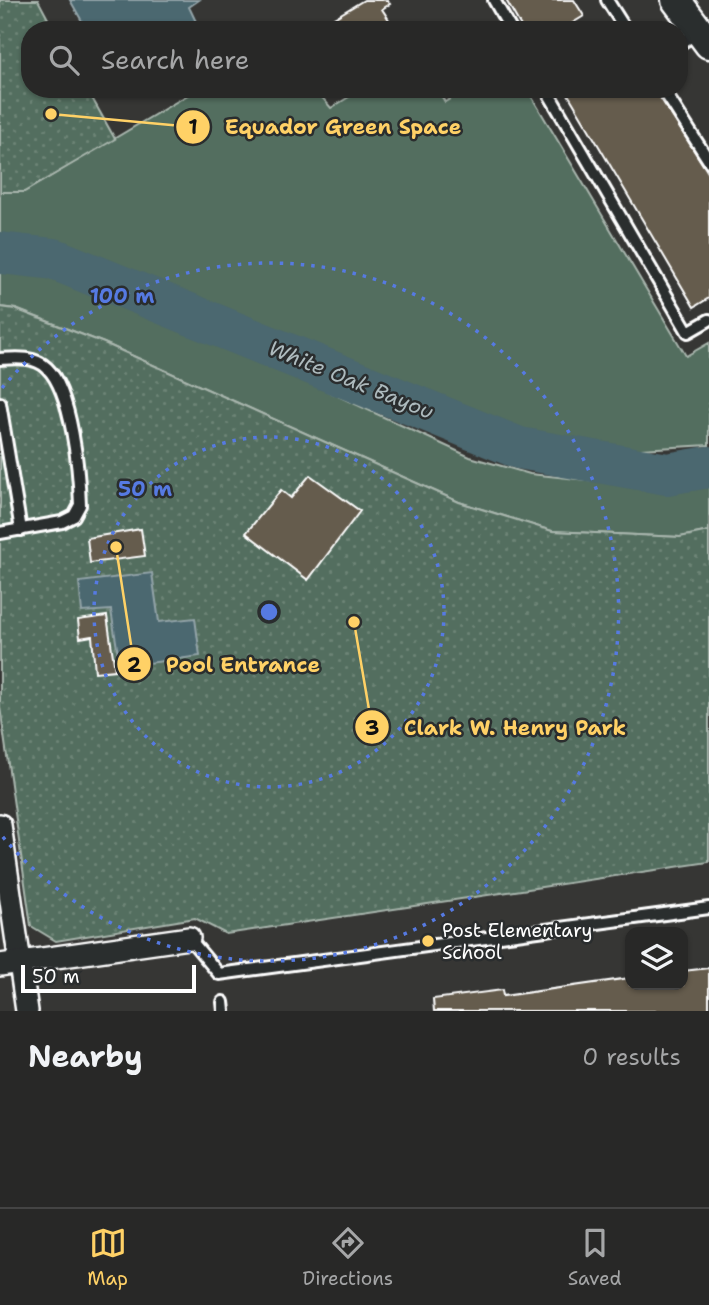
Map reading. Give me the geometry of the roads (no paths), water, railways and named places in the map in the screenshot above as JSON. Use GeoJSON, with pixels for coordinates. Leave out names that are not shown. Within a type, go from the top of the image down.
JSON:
{"type":"FeatureCollection","features":[{"type":"Feature","properties":{"kind":"main road"},"geometry":{"type":"LineString","coordinates":[[676,0],[686,21]]}},
{"type":"Feature","properties":{"kind":"main road"},"geometry":{"type":"LineString","coordinates":[[688,24],[696,40]]}},
{"type":"Feature","properties":{"kind":"street"},"geometry":{"type":"LineString","coordinates":[[0,825],[10,963],[26,1011]]}},
{"type":"Feature","properties":{"kind":"street"},"geometry":{"type":"LineString","coordinates":[[10,963],[189,938]]}},
{"type":"Feature","properties":{"kind":"lane"},"geometry":{"type":"LineString","coordinates":[[494,0],[506,21]]}},
{"type":"Feature","properties":{"kind":"lane"},"geometry":{"type":"LineString","coordinates":[[607,0],[620,21]]}},
{"type":"Feature","properties":{"kind":"lane"},"geometry":{"type":"LineString","coordinates":[[551,98],[688,332],[709,320]]}},
{"type":"Feature","properties":{"kind":"lane"},"geometry":{"type":"LineString","coordinates":[[669,98],[709,161]]}},
{"type":"Feature","properties":{"kind":"lane"},"geometry":{"type":"LineString","coordinates":[[0,359],[33,360],[46,367],[53,376],[67,410],[80,491],[80,505],[74,516],[62,522],[0,533]]}},
{"type":"Feature","properties":{"kind":"lane"},"geometry":{"type":"LineString","coordinates":[[0,403],[21,530]]}},
{"type":"Feature","properties":{"kind":"lane"},"geometry":{"type":"LineString","coordinates":[[189,938],[219,974],[709,908]]}},
{"type":"Feature","properties":{"kind":"water"},"geometry":{"type":"Polygon","coordinates":[[[70,0],[199,0],[189,7],[196,21],[82,21],[70,0]]]}},
{"type":"Feature","properties":{"kind":"water"},"geometry":{"type":"Polygon","coordinates":[[[152,573],[159,622],[195,618],[200,656],[120,667],[111,610],[82,612],[79,582],[152,573]]]}},
{"type":"Feature","properties":{"kind":"waterway","name":"White Oak Bayou"},"geometry":{"type":"LineString","coordinates":[[0,253],[54,259],[519,448],[667,474],[709,467]]}},
{"type":"Feature","properties":{"kind":"place","name":"Equador Green Space"},"geometry":{"type":"Point","coordinates":[51,114]}},
{"type":"Feature","properties":{"kind":"place","name":"Pool Entrance"},"geometry":{"type":"Point","coordinates":[116,547]}},
{"type":"Feature","properties":{"kind":"place","name":"Clark W. Henry Park"},"geometry":{"type":"Point","coordinates":[354,622]}},
{"type":"Feature","properties":{"kind":"place","name":"Post Elementary School"},"geometry":{"type":"Point","coordinates":[428,941]}}]}
